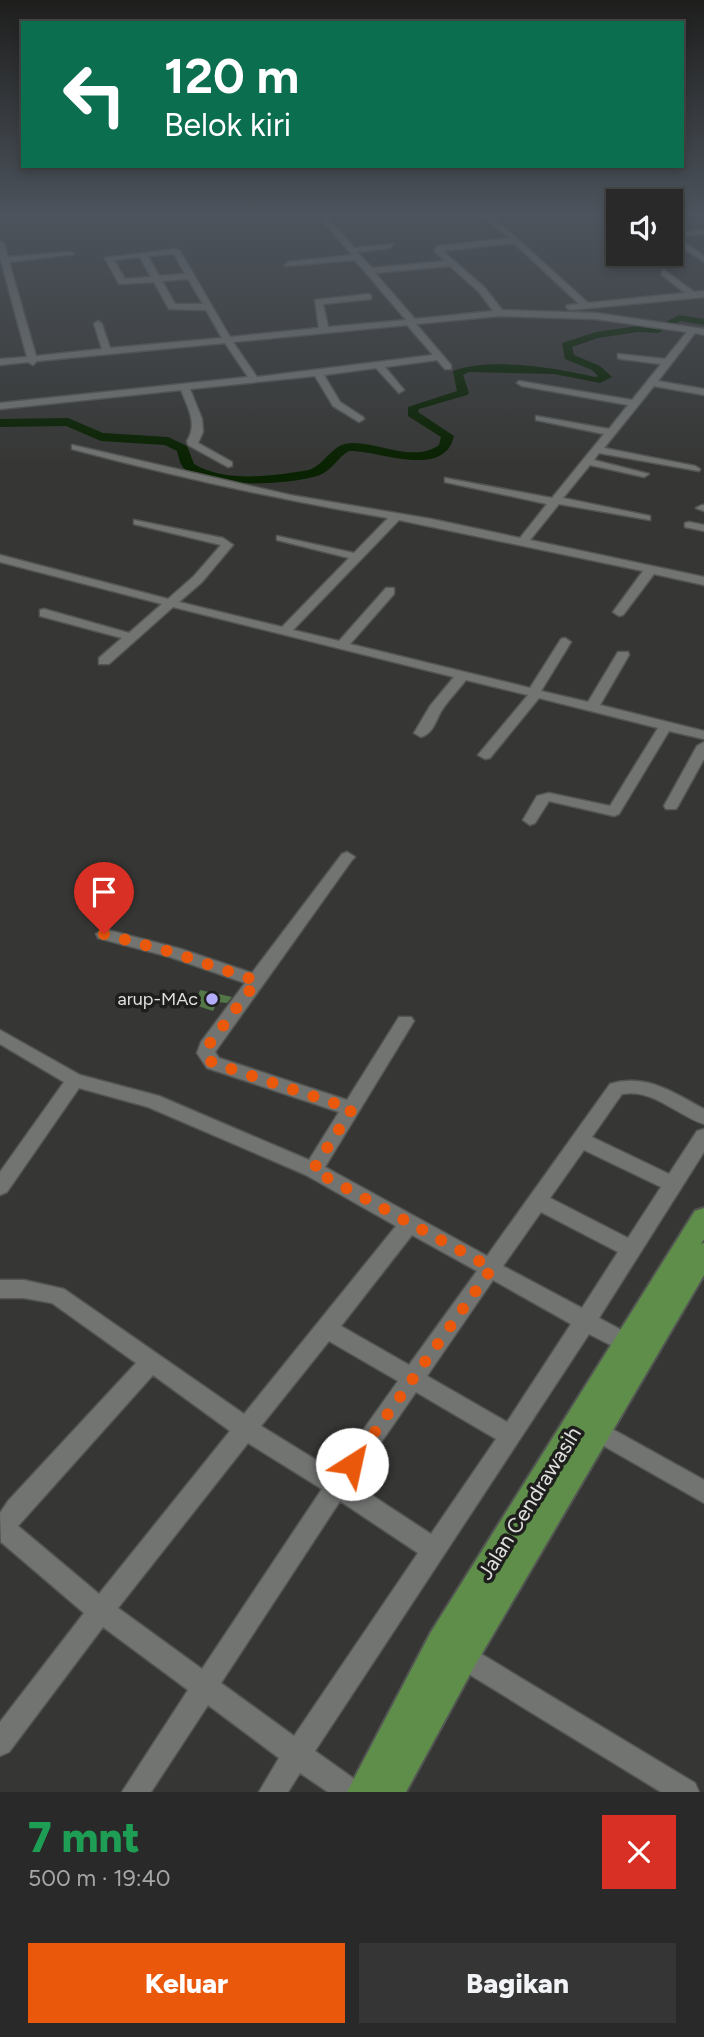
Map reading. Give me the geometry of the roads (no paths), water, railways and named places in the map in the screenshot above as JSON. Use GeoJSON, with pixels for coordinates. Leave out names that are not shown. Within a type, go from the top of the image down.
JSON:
{"type":"FeatureCollection","features":[{"type":"Feature","properties":{"kind":"main road","name":"Jalan Cendrawasih"},"geometry":{"type":"LineString","coordinates":[[388,1792],[463,1656],[596,1430],[635,1348],[704,1218]]}},
{"type":"Feature","properties":{"kind":"main road","name":"Jalan Cendrawasih"},"geometry":{"type":"LineString","coordinates":[[363,1792],[442,1643],[635,1348],[704,1253]]}},
{"type":"Feature","properties":{"kind":"street"},"geometry":{"type":"LineString","coordinates":[[9,297],[29,361]]}},
{"type":"Feature","properties":{"kind":"street"},"geometry":{"type":"LineString","coordinates":[[14,297],[29,361]]}},
{"type":"Feature","properties":{"kind":"street"},"geometry":{"type":"LineString","coordinates":[[166,297],[172,307],[207,307]]}},
{"type":"Feature","properties":{"kind":"street"},"geometry":{"type":"LineString","coordinates":[[201,297],[253,378]]}},
{"type":"Feature","properties":{"kind":"street"},"geometry":{"type":"LineString","coordinates":[[324,329],[318,302],[368,297]]}},
{"type":"Feature","properties":{"kind":"street"},"geometry":{"type":"LineString","coordinates":[[391,297],[448,367]]}},
{"type":"Feature","properties":{"kind":"street"},"geometry":{"type":"LineString","coordinates":[[487,297],[499,313]]}},
{"type":"Feature","properties":{"kind":"street"},"geometry":{"type":"LineString","coordinates":[[576,297],[585,305]]}},
{"type":"Feature","properties":{"kind":"street"},"geometry":{"type":"LineString","coordinates":[[523,313],[585,305],[668,301],[685,297]]}},
{"type":"Feature","properties":{"kind":"street"},"geometry":{"type":"LineString","coordinates":[[0,364],[499,313],[627,322]]}},
{"type":"Feature","properties":{"kind":"street"},"geometry":{"type":"LineString","coordinates":[[29,361],[324,329],[510,316],[657,323],[670,329],[704,334]]}},
{"type":"Feature","properties":{"kind":"street"},"geometry":{"type":"LineString","coordinates":[[98,324],[107,352]]}},
{"type":"Feature","properties":{"kind":"street"},"geometry":{"type":"LineString","coordinates":[[670,329],[704,334]]}},
{"type":"Feature","properties":{"kind":"street"},"geometry":{"type":"LineString","coordinates":[[523,541],[691,333]]}},
{"type":"Feature","properties":{"kind":"street"},"geometry":{"type":"LineString","coordinates":[[621,356],[666,362]]}},
{"type":"Feature","properties":{"kind":"street"},"geometry":{"type":"LineString","coordinates":[[0,406],[318,373],[440,357]]}},
{"type":"Feature","properties":{"kind":"street"},"geometry":{"type":"LineString","coordinates":[[379,366],[399,390]]}},
{"type":"Feature","properties":{"kind":"street"},"geometry":{"type":"LineString","coordinates":[[318,373],[336,404],[359,419]]}},
{"type":"Feature","properties":{"kind":"street"},"geometry":{"type":"LineString","coordinates":[[650,382],[704,391]]}},
{"type":"Feature","properties":{"kind":"street"},"geometry":{"type":"LineString","coordinates":[[522,383],[635,402]]}},
{"type":"Feature","properties":{"kind":"street"},"geometry":{"type":"LineString","coordinates":[[184,385],[197,419],[198,432],[192,441],[193,445],[228,464]]}},
{"type":"Feature","properties":{"kind":"street"},"geometry":{"type":"LineString","coordinates":[[540,418],[611,432]]}},
{"type":"Feature","properties":{"kind":"street"},"geometry":{"type":"LineString","coordinates":[[76,447],[170,472],[290,498],[523,541],[704,581]]}},
{"type":"Feature","properties":{"kind":"street"},"geometry":{"type":"LineString","coordinates":[[598,450],[695,469]]}},
{"type":"Feature","properties":{"kind":"street"},"geometry":{"type":"LineString","coordinates":[[588,463],[644,474]]}},
{"type":"Feature","properties":{"kind":"street"},"geometry":{"type":"LineString","coordinates":[[449,480],[646,518]]}},
{"type":"Feature","properties":{"kind":"street"},"geometry":{"type":"LineString","coordinates":[[285,631],[396,516]]}},
{"type":"Feature","properties":{"kind":"street"},"geometry":{"type":"LineString","coordinates":[[104,661],[198,579],[228,544],[138,522]]}},
{"type":"Feature","properties":{"kind":"street"},"geometry":{"type":"LineString","coordinates":[[689,525],[704,528]]}},
{"type":"Feature","properties":{"kind":"street"},"geometry":{"type":"LineString","coordinates":[[281,538],[357,557]]}},
{"type":"Feature","properties":{"kind":"street"},"geometry":{"type":"LineString","coordinates":[[0,558],[703,736],[671,806]]}},
{"type":"Feature","properties":{"kind":"street"},"geometry":{"type":"LineString","coordinates":[[619,612],[651,569]]}},
{"type":"Feature","properties":{"kind":"street"},"geometry":{"type":"LineString","coordinates":[[342,645],[390,591]]}},
{"type":"Feature","properties":{"kind":"street"},"geometry":{"type":"LineString","coordinates":[[44,613],[131,637]]}},
{"type":"Feature","properties":{"kind":"street"},"geometry":{"type":"LineString","coordinates":[[485,755],[534,693],[565,642]]}},
{"type":"Feature","properties":{"kind":"street"},"geometry":{"type":"LineString","coordinates":[[592,707],[623,655]]}},
{"type":"Feature","properties":{"kind":"street"},"geometry":{"type":"LineString","coordinates":[[421,733],[435,709],[463,675]]}},
{"type":"Feature","properties":{"kind":"street"},"geometry":{"type":"LineString","coordinates":[[530,820],[542,799],[549,797],[608,812],[614,811],[666,725]]}},
{"type":"Feature","properties":{"kind":"street"},"geometry":{"type":"LineString","coordinates":[[347,857],[207,1047],[208,1059],[213,1063],[352,1109]]}},
{"type":"Feature","properties":{"kind":"street"},"geometry":{"type":"LineString","coordinates":[[104,934],[175,953],[257,981]]}},
{"type":"Feature","properties":{"kind":"street"},"geometry":{"type":"LineString","coordinates":[[313,1170],[405,1021]]}},
{"type":"Feature","properties":{"kind":"street"},"geometry":{"type":"LineString","coordinates":[[0,1036],[75,1080],[153,1101],[313,1170],[635,1348]]}},
{"type":"Feature","properties":{"kind":"street"},"geometry":{"type":"LineString","coordinates":[[0,1187],[75,1080]]}},
{"type":"Feature","properties":{"kind":"street"},"geometry":{"type":"LineString","coordinates":[[135,1792],[337,1486],[411,1378],[492,1268],[611,1094],[624,1086],[649,1089],[704,1117]]}},
{"type":"Feature","properties":{"kind":"street"},"geometry":{"type":"LineString","coordinates":[[272,1792],[511,1436],[704,1136]]}},
{"type":"Feature","properties":{"kind":"street"},"geometry":{"type":"LineString","coordinates":[[581,1140],[673,1184]]}},
{"type":"Feature","properties":{"kind":"street"},"geometry":{"type":"LineString","coordinates":[[538,1201],[631,1249]]}},
{"type":"Feature","properties":{"kind":"street"},"geometry":{"type":"LineString","coordinates":[[0,1743],[101,1610],[410,1223]]}},
{"type":"Feature","properties":{"kind":"street"},"geometry":{"type":"LineString","coordinates":[[0,1289],[24,1289],[57,1296],[246,1429],[434,1550]]}},
{"type":"Feature","properties":{"kind":"street"},"geometry":{"type":"LineString","coordinates":[[326,1328],[511,1436]]}},
{"type":"Feature","properties":{"kind":"street"},"geometry":{"type":"LineString","coordinates":[[151,1363],[16,1509],[6,1524],[13,1538],[101,1610],[296,1755],[351,1792]]}},
{"type":"Feature","properties":{"kind":"street"},"geometry":{"type":"LineString","coordinates":[[596,1430],[704,1492]]}},
{"type":"Feature","properties":{"kind":"street"},"geometry":{"type":"LineString","coordinates":[[463,1656],[686,1792]]}},
{"type":"Feature","properties":{"kind":"waterway"},"geometry":{"type":"LineString","coordinates":[[0,423],[68,422],[101,437],[168,441],[183,449],[188,466],[214,476],[254,478],[300,475],[319,471],[347,447],[408,455],[437,453],[445,447],[448,436],[412,413],[414,407],[463,393],[457,373],[468,369],[554,371],[596,381],[606,377],[596,368],[569,357],[566,345],[596,335],[638,329],[658,330],[679,318],[704,322]]}},
{"type":"Feature","properties":{"kind":"place","name":"arup-MAc"},"geometry":{"type":"Point","coordinates":[212,999]}}]}
